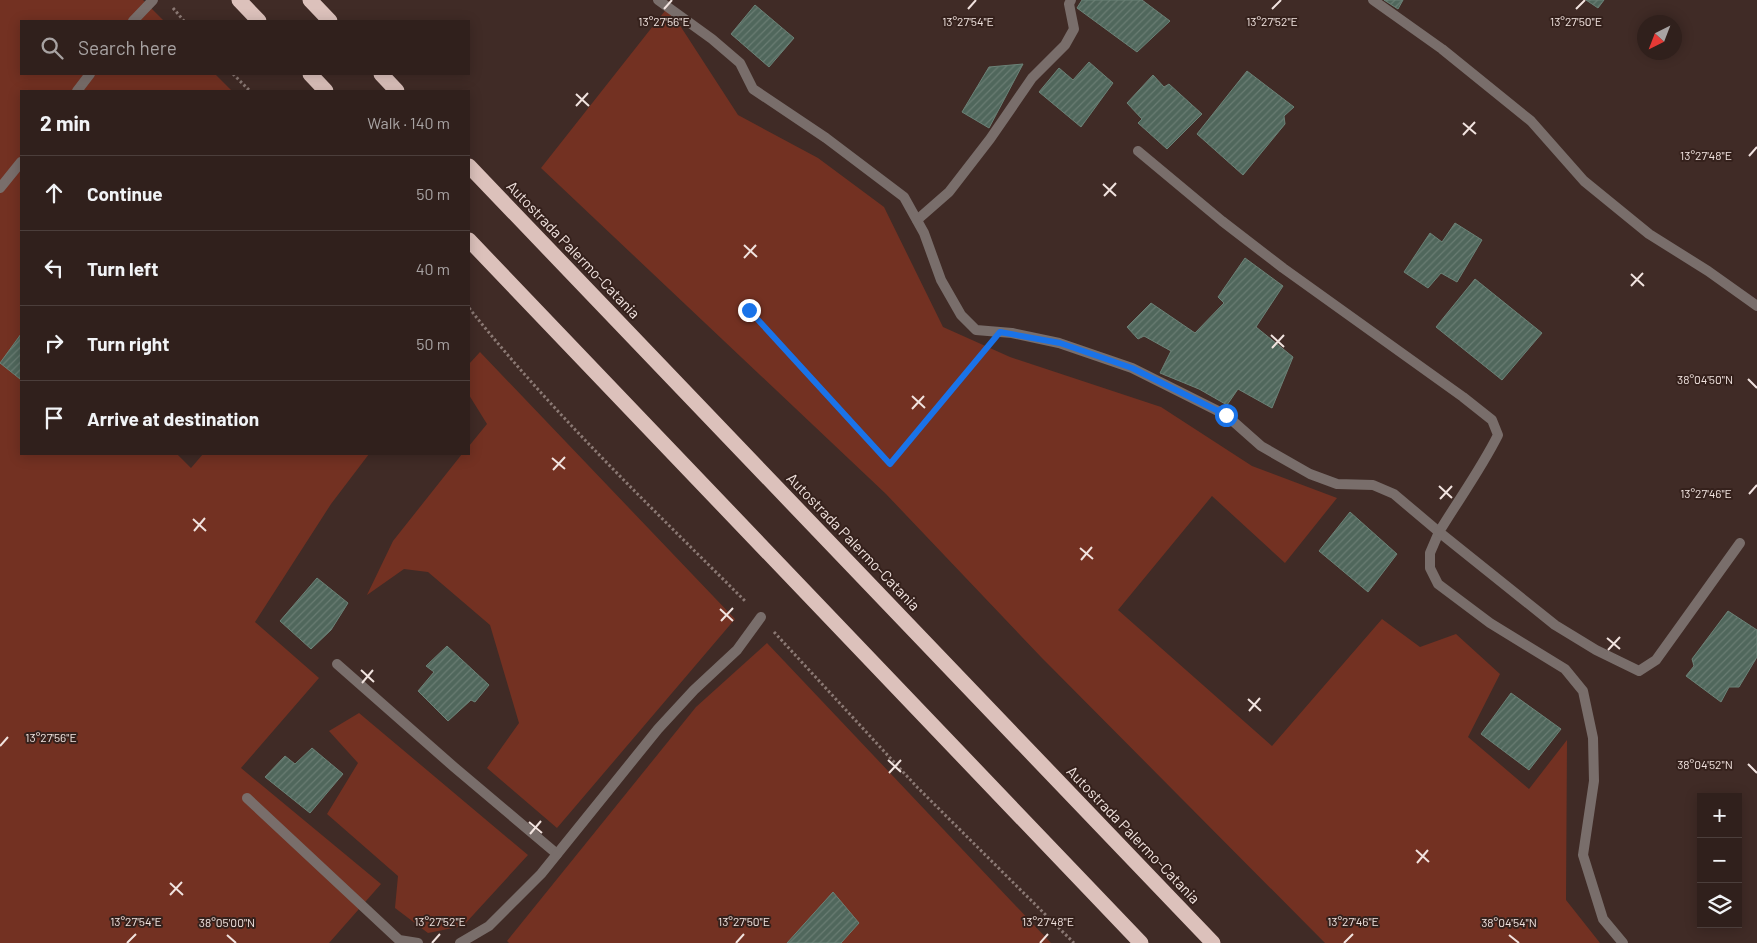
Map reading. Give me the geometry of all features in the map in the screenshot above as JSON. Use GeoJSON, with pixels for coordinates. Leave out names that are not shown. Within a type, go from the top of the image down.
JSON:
{"type":"FeatureCollection","features":[{"type":"Feature","properties":{"kind":"highway"},"geometry":{"type":"LineString","coordinates":[[239,0],[259,20]]}},
{"type":"Feature","properties":{"kind":"highway"},"geometry":{"type":"LineString","coordinates":[[310,0],[329,20]]}},
{"type":"Feature","properties":{"kind":"highway"},"geometry":{"type":"LineString","coordinates":[[311,75],[325,90]]}},
{"type":"Feature","properties":{"kind":"highway"},"geometry":{"type":"LineString","coordinates":[[382,75],[397,90]]}},
{"type":"Feature","properties":{"kind":"highway","name":"Autostrada Palermo-Catania"},"geometry":{"type":"LineString","coordinates":[[470,167],[1213,943]]}},
{"type":"Feature","properties":{"kind":"highway"},"geometry":{"type":"LineString","coordinates":[[470,241],[1141,943]]}},
{"type":"Feature","properties":{"kind":"street"},"geometry":{"type":"LineString","coordinates":[[133,20],[153,0]]}},
{"type":"Feature","properties":{"kind":"street"},"geometry":{"type":"LineString","coordinates":[[658,0],[712,39],[740,63],[753,89],[826,138],[904,197],[924,233],[941,280],[961,315],[976,330],[1000,332],[1060,343],[1132,368],[1226,415],[1261,446],[1310,474],[1337,484],[1373,485],[1394,494],[1555,625],[1596,650],[1639,671],[1656,660],[1740,543]]}},
{"type":"Feature","properties":{"kind":"street"},"geometry":{"type":"LineString","coordinates":[[917,220],[949,192],[990,139],[1032,78],[1066,45],[1074,29],[1069,4],[1071,0]]}},
{"type":"Feature","properties":{"kind":"street"},"geometry":{"type":"LineString","coordinates":[[1373,0],[1442,49],[1531,121],[1584,181],[1649,234],[1708,271],[1757,306]]}},
{"type":"Feature","properties":{"kind":"street"},"geometry":{"type":"LineString","coordinates":[[78,90],[89,75]]}},
{"type":"Feature","properties":{"kind":"street"},"geometry":{"type":"LineString","coordinates":[[1138,151],[1222,221],[1283,268],[1455,391],[1492,420],[1498,435],[1484,462],[1439,532],[1430,553],[1430,568],[1438,584],[1490,623],[1566,669],[1583,691],[1593,738],[1594,781],[1583,855],[1604,919],[1623,943]]}},
{"type":"Feature","properties":{"kind":"street"},"geometry":{"type":"LineString","coordinates":[[0,188],[20,163]]}},
{"type":"Feature","properties":{"kind":"street"},"geometry":{"type":"LineString","coordinates":[[460,943],[489,926],[541,874],[658,729],[694,690],[737,650],[761,617]]}},
{"type":"Feature","properties":{"kind":"street"},"geometry":{"type":"LineString","coordinates":[[337,664],[557,854]]}},
{"type":"Feature","properties":{"kind":"street"},"geometry":{"type":"LineString","coordinates":[[247,798],[399,940],[418,943]]}},
{"type":"Feature","properties":{"kind":"path"},"geometry":{"type":"LineString","coordinates":[[172,7],[183,20]]}},
{"type":"Feature","properties":{"kind":"path"},"geometry":{"type":"LineString","coordinates":[[234,75],[249,90]]}},
{"type":"Feature","properties":{"kind":"path"},"geometry":{"type":"LineString","coordinates":[[749,310],[890,464],[1000,332]]}},
{"type":"Feature","properties":{"kind":"shaded area"},"geometry":{"type":"Polygon","coordinates":[[[0,0],[143,0],[163,20],[20,20],[20,75],[216,75],[231,90],[20,90],[20,455],[178,455],[191,468],[202,455],[368,455],[331,504],[255,622],[319,678],[241,768],[381,884],[329,943],[0,943],[0,0]]]}},
{"type":"Feature","properties":{"kind":"shaded area"},"geometry":{"type":"Polygon","coordinates":[[[668,7],[738,115],[818,158],[884,207],[943,327],[1010,357],[1161,407],[1252,466],[1337,498],[1285,563],[1212,496],[1118,610],[1272,746],[1382,619],[1420,647],[1456,634],[1500,674],[1468,737],[1529,789],[1567,740],[1566,900],[1600,943],[1325,943],[1041,657],[886,494],[541,168],[668,7]]]}},
{"type":"Feature","properties":{"kind":"shaded area"},"geometry":{"type":"Polygon","coordinates":[[[480,352],[735,619],[557,828],[487,768],[519,723],[490,625],[428,572],[404,569],[367,595],[393,541],[461,455],[470,455],[470,445],[487,424],[470,397],[470,363],[480,352]]]}},
{"type":"Feature","properties":{"kind":"shaded area"},"geometry":{"type":"Polygon","coordinates":[[[767,643],[1051,943],[509,943],[507,941],[696,707],[767,643]]]}},
{"type":"Feature","properties":{"kind":"shaded area"},"geometry":{"type":"Polygon","coordinates":[[[359,713],[528,855],[463,926],[428,933],[395,908],[398,876],[327,814],[358,763],[329,731],[359,713]]]}},
{"type":"Feature","properties":{"kind":"building"},"geometry":{"type":"Polygon","coordinates":[[[1082,0],[1142,0],[1170,21],[1137,52],[1077,8],[1082,0]]]}},
{"type":"Feature","properties":{"kind":"building"},"geometry":{"type":"Polygon","coordinates":[[[1384,0],[1403,0],[1398,9],[1384,0]]]}},
{"type":"Feature","properties":{"kind":"building"},"geometry":{"type":"Polygon","coordinates":[[[1586,0],[1604,0],[1598,8],[1586,0]]]}},
{"type":"Feature","properties":{"kind":"building"},"geometry":{"type":"Polygon","coordinates":[[[755,5],[794,38],[769,67],[731,34],[755,5]]]}},
{"type":"Feature","properties":{"kind":"building"},"geometry":{"type":"Polygon","coordinates":[[[1089,62],[1113,83],[1081,127],[1039,92],[1059,68],[1073,80],[1089,62]]]}},
{"type":"Feature","properties":{"kind":"building"},"geometry":{"type":"Polygon","coordinates":[[[1023,64],[989,128],[962,112],[989,67],[1023,64]]]}},
{"type":"Feature","properties":{"kind":"building"},"geometry":{"type":"Polygon","coordinates":[[[1247,71],[1294,107],[1284,116],[1285,124],[1243,175],[1197,134],[1247,71]]]}},
{"type":"Feature","properties":{"kind":"building"},"geometry":{"type":"Polygon","coordinates":[[[1153,75],[1164,87],[1169,84],[1202,114],[1167,149],[1138,123],[1142,119],[1127,103],[1153,75]]]}},
{"type":"Feature","properties":{"kind":"building"},"geometry":{"type":"Polygon","coordinates":[[[1455,223],[1482,240],[1457,282],[1441,273],[1428,288],[1404,272],[1430,233],[1442,242],[1455,223]]]}},
{"type":"Feature","properties":{"kind":"building"},"geometry":{"type":"Polygon","coordinates":[[[1245,258],[1283,286],[1256,327],[1293,357],[1272,408],[1238,389],[1227,405],[1199,389],[1160,373],[1171,351],[1144,336],[1138,339],[1127,327],[1151,303],[1195,333],[1224,303],[1218,297],[1245,258]]]}},
{"type":"Feature","properties":{"kind":"building"},"geometry":{"type":"Polygon","coordinates":[[[1475,279],[1542,333],[1502,380],[1436,327],[1475,279]]]}},
{"type":"Feature","properties":{"kind":"building"},"geometry":{"type":"Polygon","coordinates":[[[20,335],[20,379],[0,363],[20,335]]]}},
{"type":"Feature","properties":{"kind":"building"},"geometry":{"type":"Polygon","coordinates":[[[1350,512],[1397,554],[1368,592],[1319,551],[1350,512]]]}},
{"type":"Feature","properties":{"kind":"building"},"geometry":{"type":"Polygon","coordinates":[[[317,578],[348,603],[331,630],[311,649],[280,621],[317,578]]]}},
{"type":"Feature","properties":{"kind":"building"},"geometry":{"type":"Polygon","coordinates":[[[1728,611],[1757,630],[1757,657],[1739,687],[1729,687],[1721,702],[1686,676],[1694,666],[1692,659],[1728,611]]]}},
{"type":"Feature","properties":{"kind":"building"},"geometry":{"type":"Polygon","coordinates":[[[447,646],[489,685],[475,702],[471,700],[448,721],[418,691],[434,672],[426,666],[447,646]]]}},
{"type":"Feature","properties":{"kind":"building"},"geometry":{"type":"Polygon","coordinates":[[[1511,693],[1561,729],[1529,770],[1481,734],[1511,693]]]}},
{"type":"Feature","properties":{"kind":"building"},"geometry":{"type":"Polygon","coordinates":[[[312,748],[343,774],[310,813],[265,777],[285,756],[295,764],[312,748]]]}},
{"type":"Feature","properties":{"kind":"building"},"geometry":{"type":"Polygon","coordinates":[[[833,892],[859,923],[841,943],[787,943],[833,892]]]}},
{"type":"Feature","properties":{"kind":"route"},"geometry":{"type":"LineString","coordinates":[[749,310],[890,464],[1000,332],[1060,343],[1132,368],[1226,415]]}}]}
